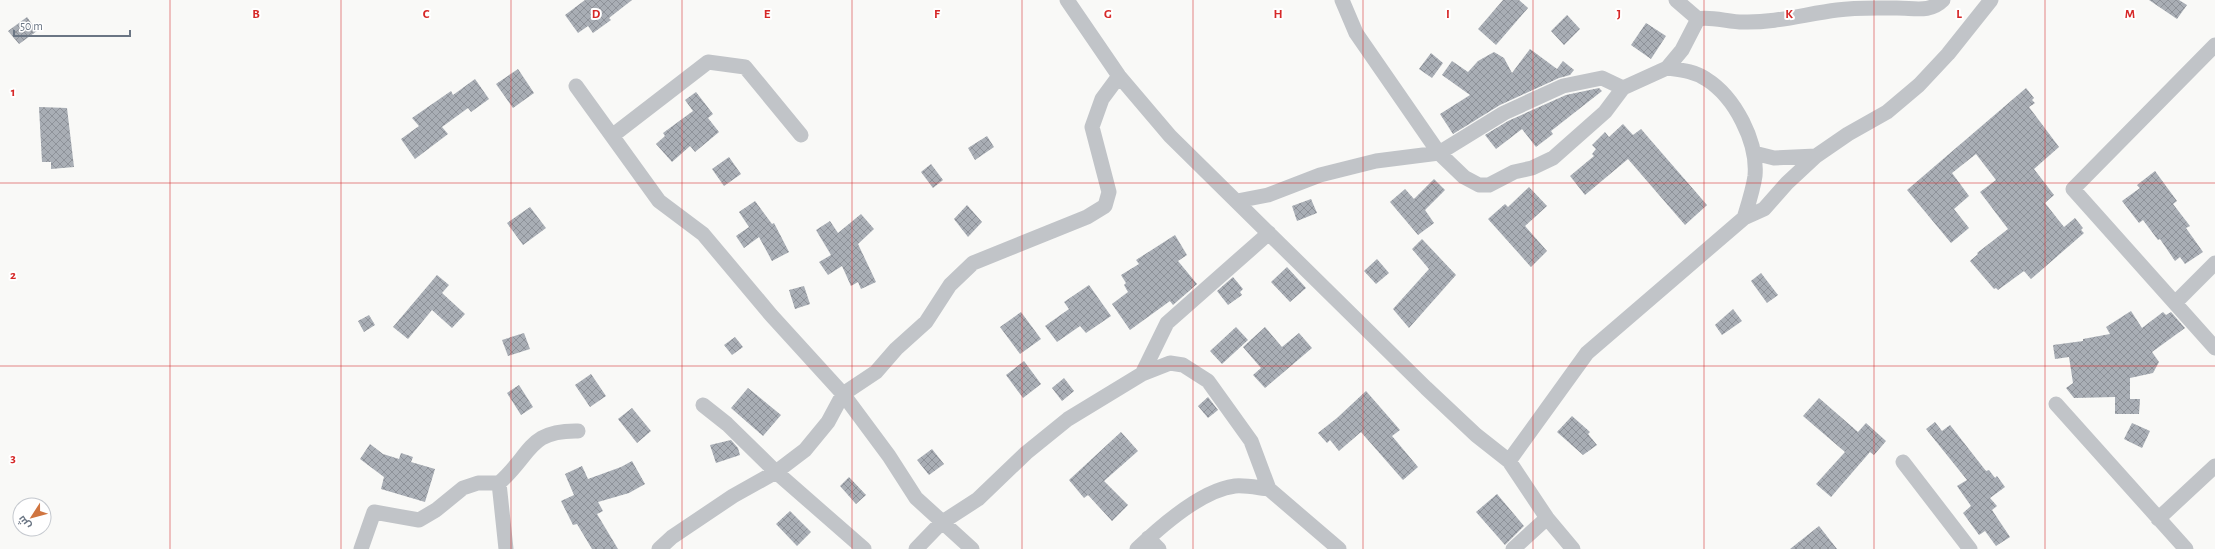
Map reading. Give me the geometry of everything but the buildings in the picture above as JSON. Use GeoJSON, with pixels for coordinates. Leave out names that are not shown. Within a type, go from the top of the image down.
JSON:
{"type":"FeatureCollection","features":[{"type":"Feature","properties":{"kind":"street"},"geometry":{"type":"LineString","coordinates":[[1067,0],[1119,76],[1170,136],[1426,388],[1476,435],[1509,461],[1547,518],[1573,549]]}},
{"type":"Feature","properties":{"kind":"street"},"geometry":{"type":"LineString","coordinates":[[1342,0],[1356,33],[1439,153],[1464,177],[1479,185],[1489,185],[1514,172],[1532,168],[1553,158],[1605,112],[1623,88],[1668,68],[1682,50],[1698,19],[1706,17],[1721,21],[1744,23],[1839,9],[1873,8],[1926,10],[1937,6],[1943,0]]}},
{"type":"Feature","properties":{"kind":"street"},"geometry":{"type":"LineString","coordinates":[[1676,0],[1698,19]]}},
{"type":"Feature","properties":{"kind":"street"},"geometry":{"type":"LineString","coordinates":[[1509,461],[1587,353],[1744,218],[1764,209],[1787,183],[1816,156],[1848,134],[1887,112],[1919,85],[1948,54],[1991,0]]}},
{"type":"Feature","properties":{"kind":"street"},"geometry":{"type":"LineString","coordinates":[[2215,45],[2073,189],[2215,348]]}},
{"type":"Feature","properties":{"kind":"street"},"geometry":{"type":"LineString","coordinates":[[612,136],[708,62],[745,67],[801,135]]}},
{"type":"Feature","properties":{"kind":"street"},"geometry":{"type":"LineString","coordinates":[[1668,68],[1687,71],[1706,79],[1727,99],[1745,126],[1754,153],[1755,176],[1744,218]]}},
{"type":"Feature","properties":{"kind":"street"},"geometry":{"type":"LineString","coordinates":[[660,549],[672,537],[733,496],[776,472],[805,450],[828,422],[843,394],[876,372],[896,349],[926,322],[950,285],[973,263],[1087,217],[1105,206],[1109,192],[1092,127],[1102,99],[1119,76]]}},
{"type":"Feature","properties":{"kind":"street"},"geometry":{"type":"LineString","coordinates":[[1237,201],[1268,195],[1320,175],[1376,161],[1439,153],[1504,113],[1564,86],[1602,78],[1623,88]]}},
{"type":"Feature","properties":{"kind":"street"},"geometry":{"type":"LineString","coordinates":[[576,86],[659,201],[703,234],[771,315],[843,394],[889,456],[916,498],[972,549]]}},
{"type":"Feature","properties":{"kind":"street"},"geometry":{"type":"LineString","coordinates":[[1754,153],[1774,158],[1816,156]]}},
{"type":"Feature","properties":{"kind":"street"},"geometry":{"type":"LineString","coordinates":[[1142,374],[1167,324],[1269,233]]}},
{"type":"Feature","properties":{"kind":"street"},"geometry":{"type":"LineString","coordinates":[[2175,303],[2215,263]]}},
{"type":"Feature","properties":{"kind":"street"},"geometry":{"type":"LineString","coordinates":[[916,549],[941,522],[978,499],[1026,453],[1068,419],[1142,374],[1170,363],[1183,365],[1208,381],[1252,441],[1269,489],[1340,549]]}},
{"type":"Feature","properties":{"kind":"street"},"geometry":{"type":"LineString","coordinates":[[2056,404],[2186,549]]}},
{"type":"Feature","properties":{"kind":"street"},"geometry":{"type":"LineString","coordinates":[[703,405],[727,424],[776,472],[864,549]]}},
{"type":"Feature","properties":{"kind":"street"},"geometry":{"type":"LineString","coordinates":[[361,549],[374,512],[419,520],[440,507],[462,488],[478,483],[499,483],[513,471],[532,445],[543,436],[555,431],[578,431]]}},
{"type":"Feature","properties":{"kind":"street"},"geometry":{"type":"LineString","coordinates":[[1903,462],[1970,549]]}},
{"type":"Feature","properties":{"kind":"street"},"geometry":{"type":"LineString","coordinates":[[2158,519],[2215,466]]}},
{"type":"Feature","properties":{"kind":"street"},"geometry":{"type":"LineString","coordinates":[[499,483],[506,549]]}},
{"type":"Feature","properties":{"kind":"street"},"geometry":{"type":"LineString","coordinates":[[1137,549],[1153,544],[1181,513],[1212,492],[1236,486],[1269,489]]}},
{"type":"Feature","properties":{"kind":"street"},"geometry":{"type":"LineString","coordinates":[[1513,549],[1547,518]]}}]}
